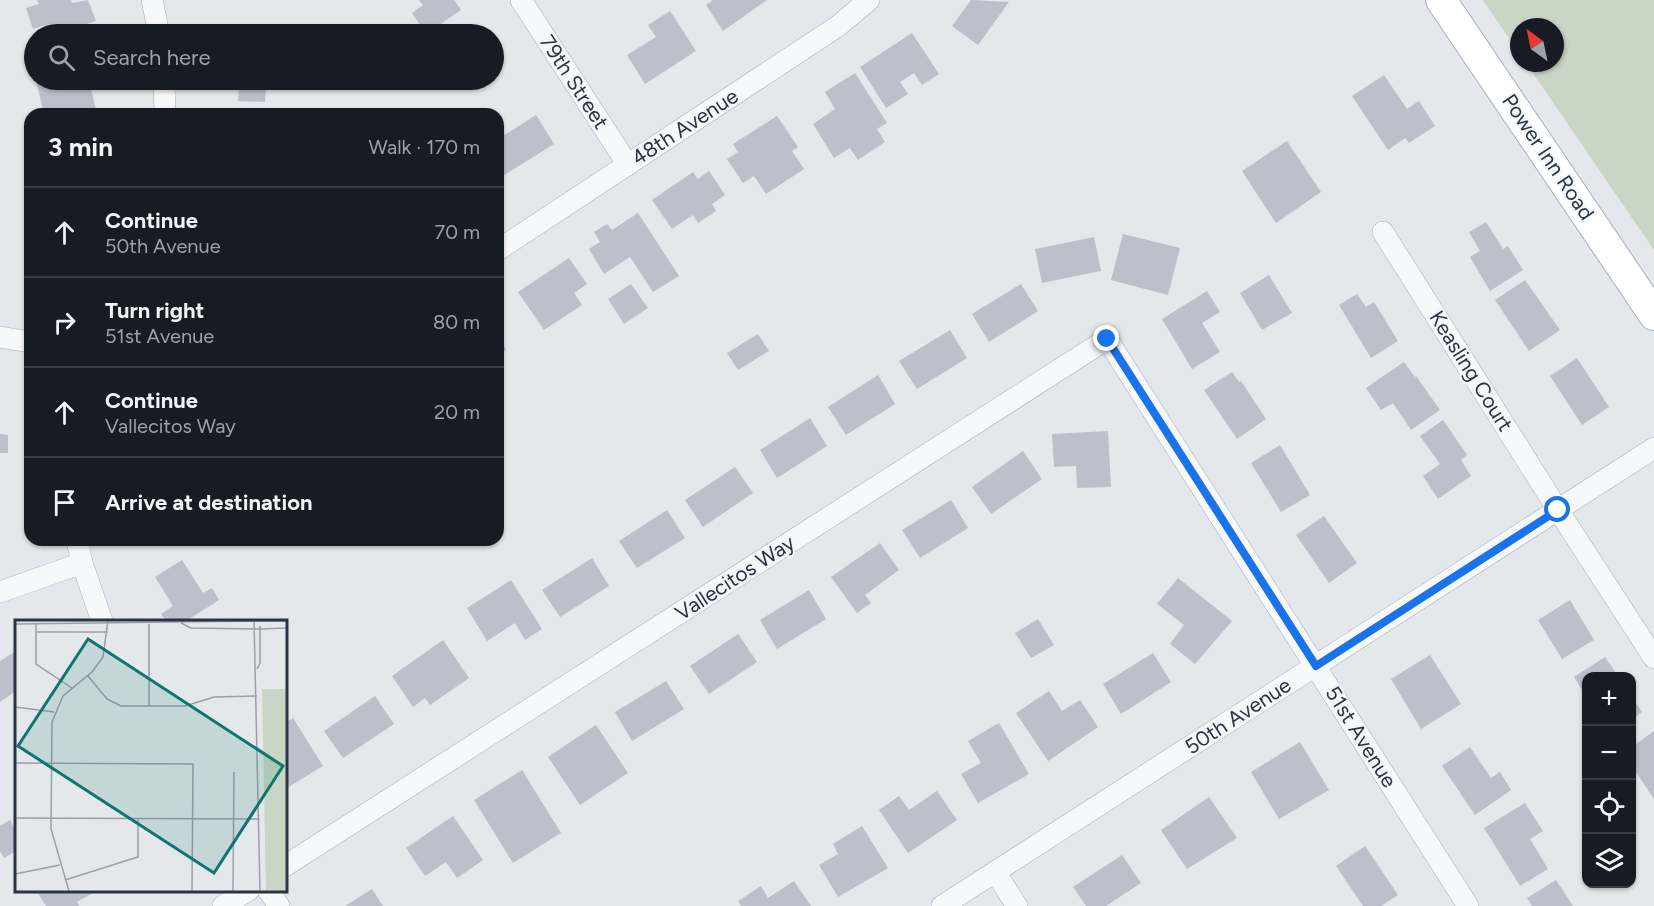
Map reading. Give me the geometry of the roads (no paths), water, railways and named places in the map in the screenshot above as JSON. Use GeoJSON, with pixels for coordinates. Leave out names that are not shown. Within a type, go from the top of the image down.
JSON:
{"type":"FeatureCollection","features":[{"type":"Feature","properties":{"kind":"main road","name":"Power Inn Road"},"geometry":{"type":"LineString","coordinates":[[1441,0],[1654,315]]}},
{"type":"Feature","properties":{"kind":"street"},"geometry":{"type":"LineString","coordinates":[[152,0],[157,24]]}},
{"type":"Feature","properties":{"kind":"street","name":"79th Street"},"geometry":{"type":"LineString","coordinates":[[521,0],[628,165]]}},
{"type":"Feature","properties":{"kind":"street","name":"48th Avenue"},"geometry":{"type":"LineString","coordinates":[[504,246],[838,26],[869,0]]}},
{"type":"Feature","properties":{"kind":"street"},"geometry":{"type":"LineString","coordinates":[[164,90],[165,108]]}},
{"type":"Feature","properties":{"kind":"street","name":"Keasling Court"},"geometry":{"type":"LineString","coordinates":[[1383,232],[1654,658]]}},
{"type":"Feature","properties":{"kind":"street"},"geometry":{"type":"LineString","coordinates":[[0,337],[24,341]]}},
{"type":"Feature","properties":{"kind":"street","name":"Vallecitos Way"},"geometry":{"type":"LineString","coordinates":[[286,865],[1107,339],[1157,417]]}},
{"type":"Feature","properties":{"kind":"street","name":"51st Avenue"},"geometry":{"type":"LineString","coordinates":[[1157,417],[1468,906]]}},
{"type":"Feature","properties":{"kind":"street","name":"50th Avenue"},"geometry":{"type":"LineString","coordinates":[[942,906],[1654,448]]}},
{"type":"Feature","properties":{"kind":"street"},"geometry":{"type":"LineString","coordinates":[[78,546],[102,620]]}},
{"type":"Feature","properties":{"kind":"street"},"geometry":{"type":"LineString","coordinates":[[0,592],[82,563]]}},
{"type":"Feature","properties":{"kind":"street"},"geometry":{"type":"LineString","coordinates":[[995,872],[1017,906]]}},
{"type":"Feature","properties":{"kind":"street"},"geometry":{"type":"LineString","coordinates":[[223,906],[247,891]]}},
{"type":"Feature","properties":{"kind":"street"},"geometry":{"type":"LineString","coordinates":[[269,891],[279,906]]}}]}
